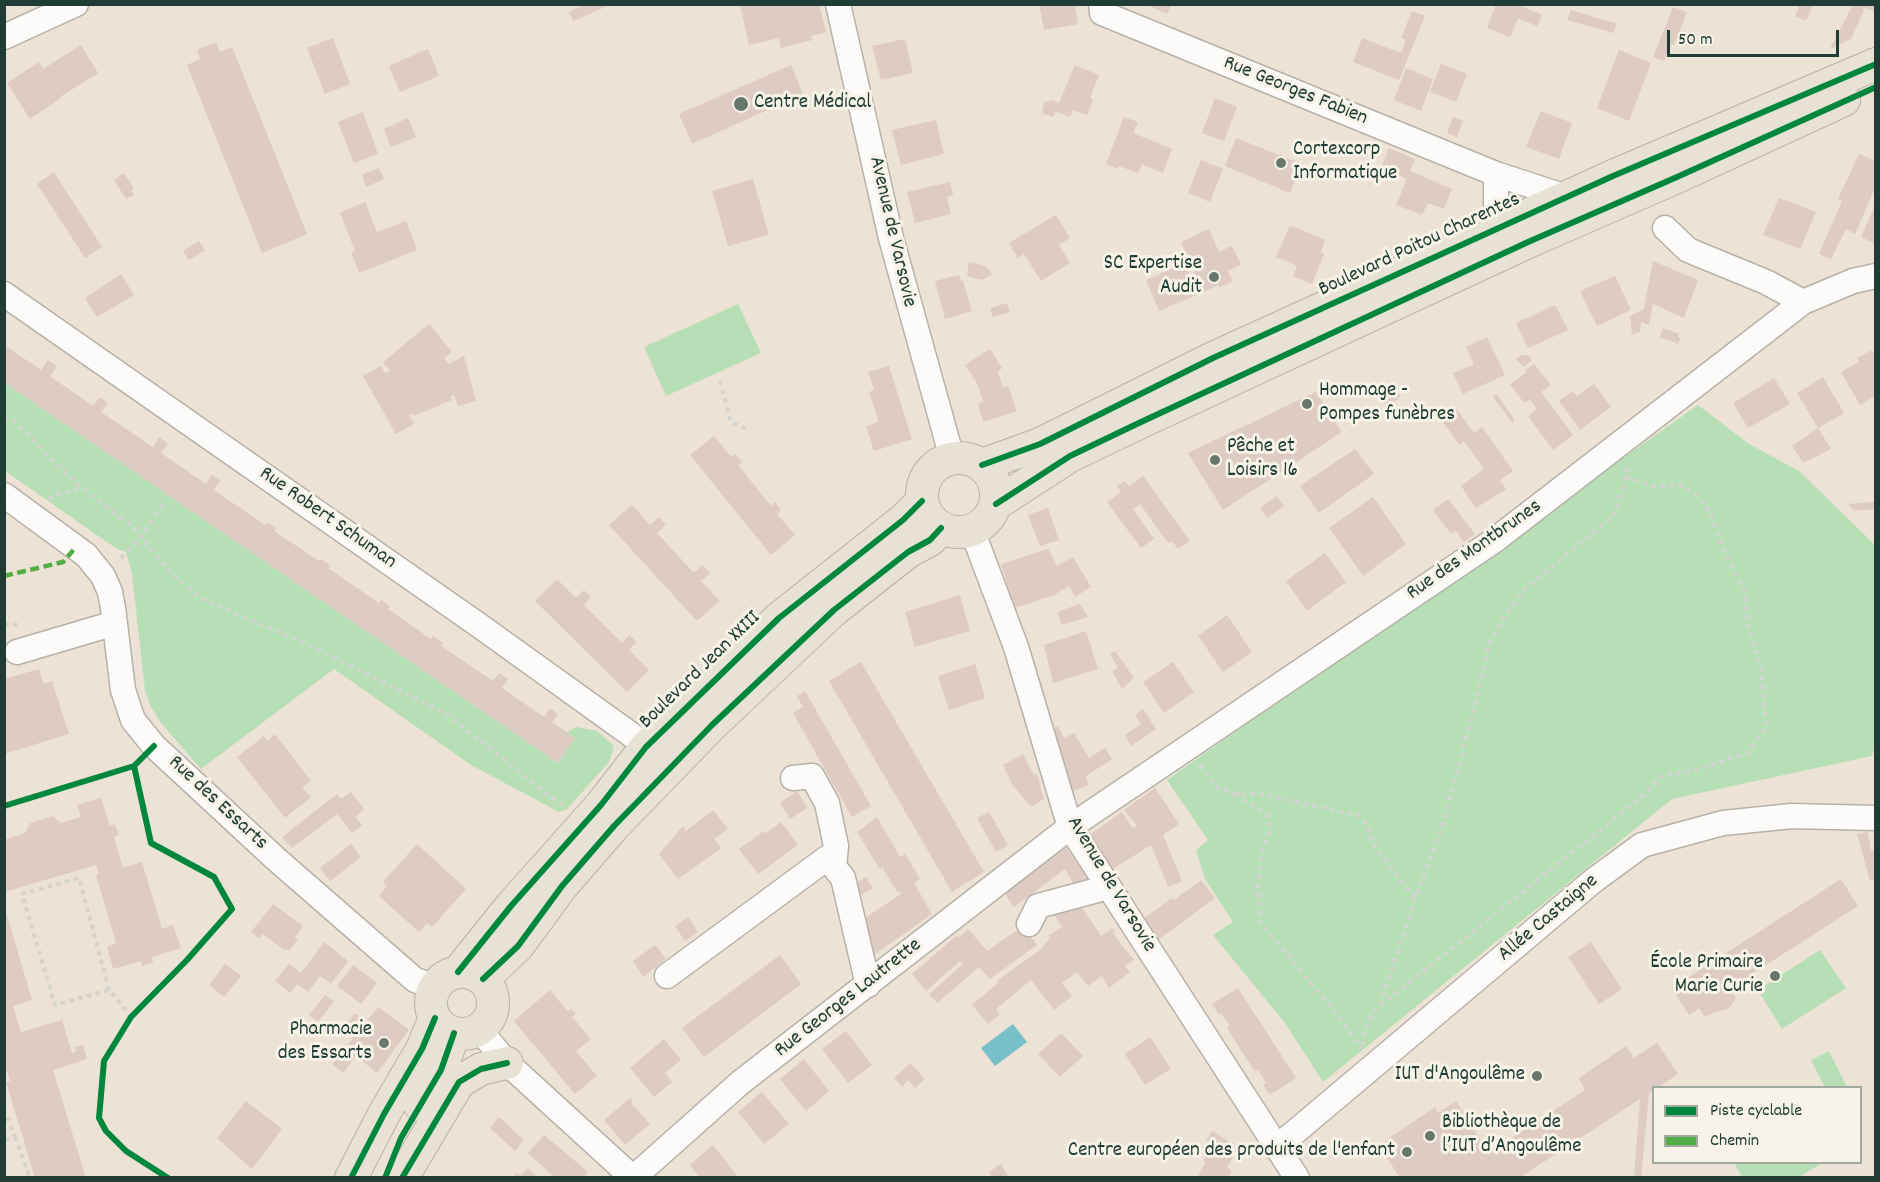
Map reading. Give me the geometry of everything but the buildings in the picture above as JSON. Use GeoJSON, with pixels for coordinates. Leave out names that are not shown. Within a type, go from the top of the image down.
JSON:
{"type":"FeatureCollection","features":[{"type":"Feature","properties":{"kind":"main road","name":"Boulevard Poitou Charentes"},"geometry":{"type":"LineString","coordinates":[[982,465],[1040,444],[1213,358],[1566,197],[1875,64]]}},
{"type":"Feature","properties":{"kind":"main road","name":"Boulevard Poitou Charentes"},"geometry":{"type":"LineString","coordinates":[[996,504],[1070,456],[1131,427],[1528,243],[1875,87]]}},
{"type":"Feature","properties":{"kind":"main road"},"geometry":{"type":"LineString","coordinates":[[951,458],[972,459],[982,465],[994,482],[997,493],[996,504],[991,515],[972,530],[961,532],[941,528],[926,512],[921,489],[925,478],[941,462],[951,458]]}},
{"type":"Feature","properties":{"kind":"main road","name":"Boulevard Jean XXIII"},"geometry":{"type":"LineString","coordinates":[[459,979],[511,906],[584,823],[646,747],[779,618],[903,520],[922,501]]}},
{"type":"Feature","properties":{"kind":"main road"},"geometry":{"type":"LineString","coordinates":[[456,1027],[431,1002],[459,979],[518,946],[562,886],[614,826],[712,725],[834,610],[908,552],[930,540],[941,528]]}},
{"type":"Feature","properties":{"kind":"main road"},"geometry":{"type":"LineString","coordinates":[[351,1178],[384,1114],[422,1049],[456,1027],[486,1023],[491,1015],[494,1005],[489,986],[459,979]]}},
{"type":"Feature","properties":{"kind":"main road"},"geometry":{"type":"LineString","coordinates":[[385,1178],[401,1138],[441,1070],[456,1027]]}},
{"type":"Feature","properties":{"kind":"main road"},"geometry":{"type":"LineString","coordinates":[[402,1178],[459,1082],[480,1069],[507,1063]]}},
{"type":"Feature","properties":{"kind":"street"},"geometry":{"type":"LineString","coordinates":[[4,37],[76,4]]}},
{"type":"Feature","properties":{"kind":"street","name":"Avenue de Varsovie"},"geometry":{"type":"LineString","coordinates":[[838,4],[891,238],[906,328],[951,458]]}},
{"type":"Feature","properties":{"kind":"street","name":"Rue Georges Fabien"},"geometry":{"type":"LineString","coordinates":[[1101,4],[1102,13],[1496,174],[1566,197]]}},
{"type":"Feature","properties":{"kind":"street"},"geometry":{"type":"LineString","coordinates":[[1496,174],[1496,229]]}},
{"type":"Feature","properties":{"kind":"street"},"geometry":{"type":"LineString","coordinates":[[1665,228],[1688,250],[1766,282],[1803,302]]}},
{"type":"Feature","properties":{"kind":"street","name":"Rue des Montbrunes"},"geometry":{"type":"LineString","coordinates":[[1070,827],[1495,540],[1803,302],[1853,281],[1875,276]]}},
{"type":"Feature","properties":{"kind":"street","name":"Rue Robert Schuman"},"geometry":{"type":"LineString","coordinates":[[4,294],[480,626],[646,747]]}},
{"type":"Feature","properties":{"kind":"street","name":"Rue des Essarts"},"geometry":{"type":"LineString","coordinates":[[4,495],[81,551],[103,576],[110,592],[123,690],[133,720],[154,746],[276,859],[415,980],[459,979]]}},
{"type":"Feature","properties":{"kind":"street","name":"Avenue de Varsovie"},"geometry":{"type":"LineString","coordinates":[[972,530],[1016,647],[1070,827],[1283,1166]]}},
{"type":"Feature","properties":{"kind":"street"},"geometry":{"type":"LineString","coordinates":[[17,652],[115,623]]}},
{"type":"Feature","properties":{"kind":"street"},"geometry":{"type":"LineString","coordinates":[[793,778],[812,776],[827,803],[836,846],[834,867]]}},
{"type":"Feature","properties":{"kind":"street","name":"Allée Castaigne"},"geometry":{"type":"LineString","coordinates":[[1283,1166],[1593,881],[1642,845],[1723,823],[1792,816],[1875,818]]}},
{"type":"Feature","properties":{"kind":"street","name":"Rue Georges Lautrette"},"geometry":{"type":"LineString","coordinates":[[633,1178],[741,1082],[1070,827]]}},
{"type":"Feature","properties":{"kind":"street"},"geometry":{"type":"LineString","coordinates":[[667,975],[827,858],[843,878],[868,985]]}},
{"type":"Feature","properties":{"kind":"street"},"geometry":{"type":"LineString","coordinates":[[1029,924],[1038,906],[1109,887]]}},
{"type":"Feature","properties":{"kind":"street"},"geometry":{"type":"LineString","coordinates":[[456,1027],[507,1063],[633,1178]]}},
{"type":"Feature","properties":{"kind":"path"},"geometry":{"type":"LineString","coordinates":[[720,381],[731,422],[749,430]]}},
{"type":"Feature","properties":{"kind":"path"},"geometry":{"type":"LineString","coordinates":[[4,418],[15,421],[82,488],[132,526],[168,570],[200,598],[311,646],[446,714],[584,823]]}},
{"type":"Feature","properties":{"kind":"path"},"geometry":{"type":"LineString","coordinates":[[1380,1006],[1443,823],[1489,644],[1503,617],[1526,588],[1614,515],[1626,477],[1630,437]]}},
{"type":"Feature","properties":{"kind":"path"},"geometry":{"type":"LineString","coordinates":[[1187,747],[1217,788],[1236,794],[1267,815],[1270,830],[1262,852],[1258,884],[1260,922],[1340,1018],[1362,1051],[1365,1027],[1380,1006],[1646,793],[1661,776],[1692,771],[1748,753],[1766,727],[1761,667],[1748,628],[1745,593],[1722,547],[1711,514],[1698,496],[1680,485],[1653,486],[1626,477]]}},
{"type":"Feature","properties":{"kind":"path"},"geometry":{"type":"LineString","coordinates":[[29,512],[57,494],[82,488]]}},
{"type":"Feature","properties":{"kind":"path"},"geometry":{"type":"LineString","coordinates":[[121,558],[141,537],[165,501]]}},
{"type":"Feature","properties":{"kind":"path"},"geometry":{"type":"LineString","coordinates":[[4,806],[134,766],[154,746]]}},
{"type":"Feature","properties":{"kind":"path"},"geometry":{"type":"LineString","coordinates":[[134,766],[151,843],[214,877],[232,909],[187,960],[131,1017],[104,1061],[99,1118],[106,1131],[126,1151],[168,1178]]}},
{"type":"Feature","properties":{"kind":"path"},"geometry":{"type":"LineString","coordinates":[[1236,794],[1259,794],[1358,815],[1367,824],[1372,842],[1415,899]]}},
{"type":"Feature","properties":{"kind":"path"},"geometry":{"type":"LineString","coordinates":[[109,990],[55,1005],[22,894],[79,878],[109,990],[131,1017]]}},
{"type":"Feature","properties":{"kind":"path"},"geometry":{"type":"LineString","coordinates":[[4,1110],[30,1178]]}},
{"type":"Feature","properties":{"kind":"path"},"geometry":{"type":"LineString","coordinates":[[4,1140],[15,1137]]}},
{"type":"Feature","properties":{"kind":"green space"},"geometry":{"type":"Polygon","coordinates":[[[738,304],[761,353],[666,396],[644,347],[738,304]]]}},
{"type":"Feature","properties":{"kind":"green space"},"geometry":{"type":"Polygon","coordinates":[[[4,382],[558,763],[575,738],[567,732],[577,727],[597,731],[614,746],[609,762],[567,809],[559,812],[471,765],[334,669],[201,769],[161,723],[151,707],[145,690],[132,574],[126,552],[117,549],[5,471],[4,382]]]}},
{"type":"Feature","properties":{"kind":"green space"},"geometry":{"type":"Polygon","coordinates":[[[1698,405],[1749,444],[1799,471],[1875,545],[1876,742],[1872,756],[1672,799],[1323,1082],[1285,1023],[1213,935],[1233,922],[1205,879],[1196,850],[1208,840],[1167,780],[1698,405]]]}},
{"type":"Feature","properties":{"kind":"green space"},"geometry":{"type":"Polygon","coordinates":[[[1820,950],[1846,988],[1782,1029],[1758,990],[1820,950]]]}},
{"type":"Feature","properties":{"kind":"green space"},"geometry":{"type":"Polygon","coordinates":[[[1829,1051],[1846,1086],[1824,1086],[1811,1060],[1829,1051]]]}},
{"type":"Feature","properties":{"kind":"green space"},"geometry":{"type":"Polygon","coordinates":[[[1735,1164],[1820,1164],[1799,1177],[1743,1178],[1735,1164]]]}},
{"type":"Feature","properties":{"kind":"water"},"geometry":{"type":"Polygon","coordinates":[[[1013,1024],[1027,1042],[995,1066],[981,1048],[1013,1024]]]}},
{"type":"Feature","properties":{"kind":"marked path"},"geometry":{"type":"LineString","coordinates":[[4,576],[63,562],[76,547]]}},
{"type":"Feature","properties":{"kind":"cycle path"},"geometry":{"type":"LineString","coordinates":[[982,465],[1040,444],[1213,358],[1613,176],[1876,64]]}},
{"type":"Feature","properties":{"kind":"cycle path"},"geometry":{"type":"LineString","coordinates":[[996,504],[1070,456],[1141,422],[1528,242],[1876,87]]}},
{"type":"Feature","properties":{"kind":"cycle path"},"geometry":{"type":"LineString","coordinates":[[458,972],[511,906],[601,805],[646,747],[779,618],[903,520],[922,501]]}},
{"type":"Feature","properties":{"kind":"cycle path"},"geometry":{"type":"LineString","coordinates":[[483,979],[518,946],[562,886],[614,826],[712,725],[834,610],[908,552],[930,540],[941,528]]}},
{"type":"Feature","properties":{"kind":"cycle path"},"geometry":{"type":"LineString","coordinates":[[154,746],[134,766],[151,843],[214,877],[232,909],[187,960],[131,1017],[104,1061],[99,1118],[106,1131],[126,1151],[168,1178]]}},
{"type":"Feature","properties":{"kind":"cycle path"},"geometry":{"type":"LineString","coordinates":[[4,806],[134,766]]}},
{"type":"Feature","properties":{"kind":"cycle path"},"geometry":{"type":"LineString","coordinates":[[351,1178],[384,1114],[422,1049],[435,1018]]}},
{"type":"Feature","properties":{"kind":"cycle path"},"geometry":{"type":"LineString","coordinates":[[385,1178],[401,1138],[441,1070],[454,1033]]}},
{"type":"Feature","properties":{"kind":"cycle path"},"geometry":{"type":"LineString","coordinates":[[402,1178],[459,1082],[481,1069],[507,1063]]}},
{"type":"Feature","properties":{"kind":"place","name":"Centre Médical"},"geometry":{"type":"Point","coordinates":[741,104]}},
{"type":"Feature","properties":{"kind":"place","name":"Cortexcorp Informatique"},"geometry":{"type":"Point","coordinates":[1281,163]}},
{"type":"Feature","properties":{"kind":"place","name":"SC Expertise Audit"},"geometry":{"type":"Point","coordinates":[1214,277]}},
{"type":"Feature","properties":{"kind":"place","name":"Hommage - Pompes funèbres"},"geometry":{"type":"Point","coordinates":[1307,404]}},
{"type":"Feature","properties":{"kind":"place","name":"Pêche et Loisirs 16"},"geometry":{"type":"Point","coordinates":[1215,460]}},
{"type":"Feature","properties":{"kind":"place","name":"École Primaire Marie Curie"},"geometry":{"type":"Point","coordinates":[1775,976]}},
{"type":"Feature","properties":{"kind":"place","name":"Pharmacie des Essarts"},"geometry":{"type":"Point","coordinates":[384,1043]}},
{"type":"Feature","properties":{"kind":"place","name":"IUT d'Angoulême"},"geometry":{"type":"Point","coordinates":[1537,1076]}},
{"type":"Feature","properties":{"kind":"place","name":"Bibliothèque de l’IUT d’Angoulême"},"geometry":{"type":"Point","coordinates":[1430,1136]}},
{"type":"Feature","properties":{"kind":"place","name":"Centre européen des produits de l'enfant"},"geometry":{"type":"Point","coordinates":[1407,1152]}}]}
